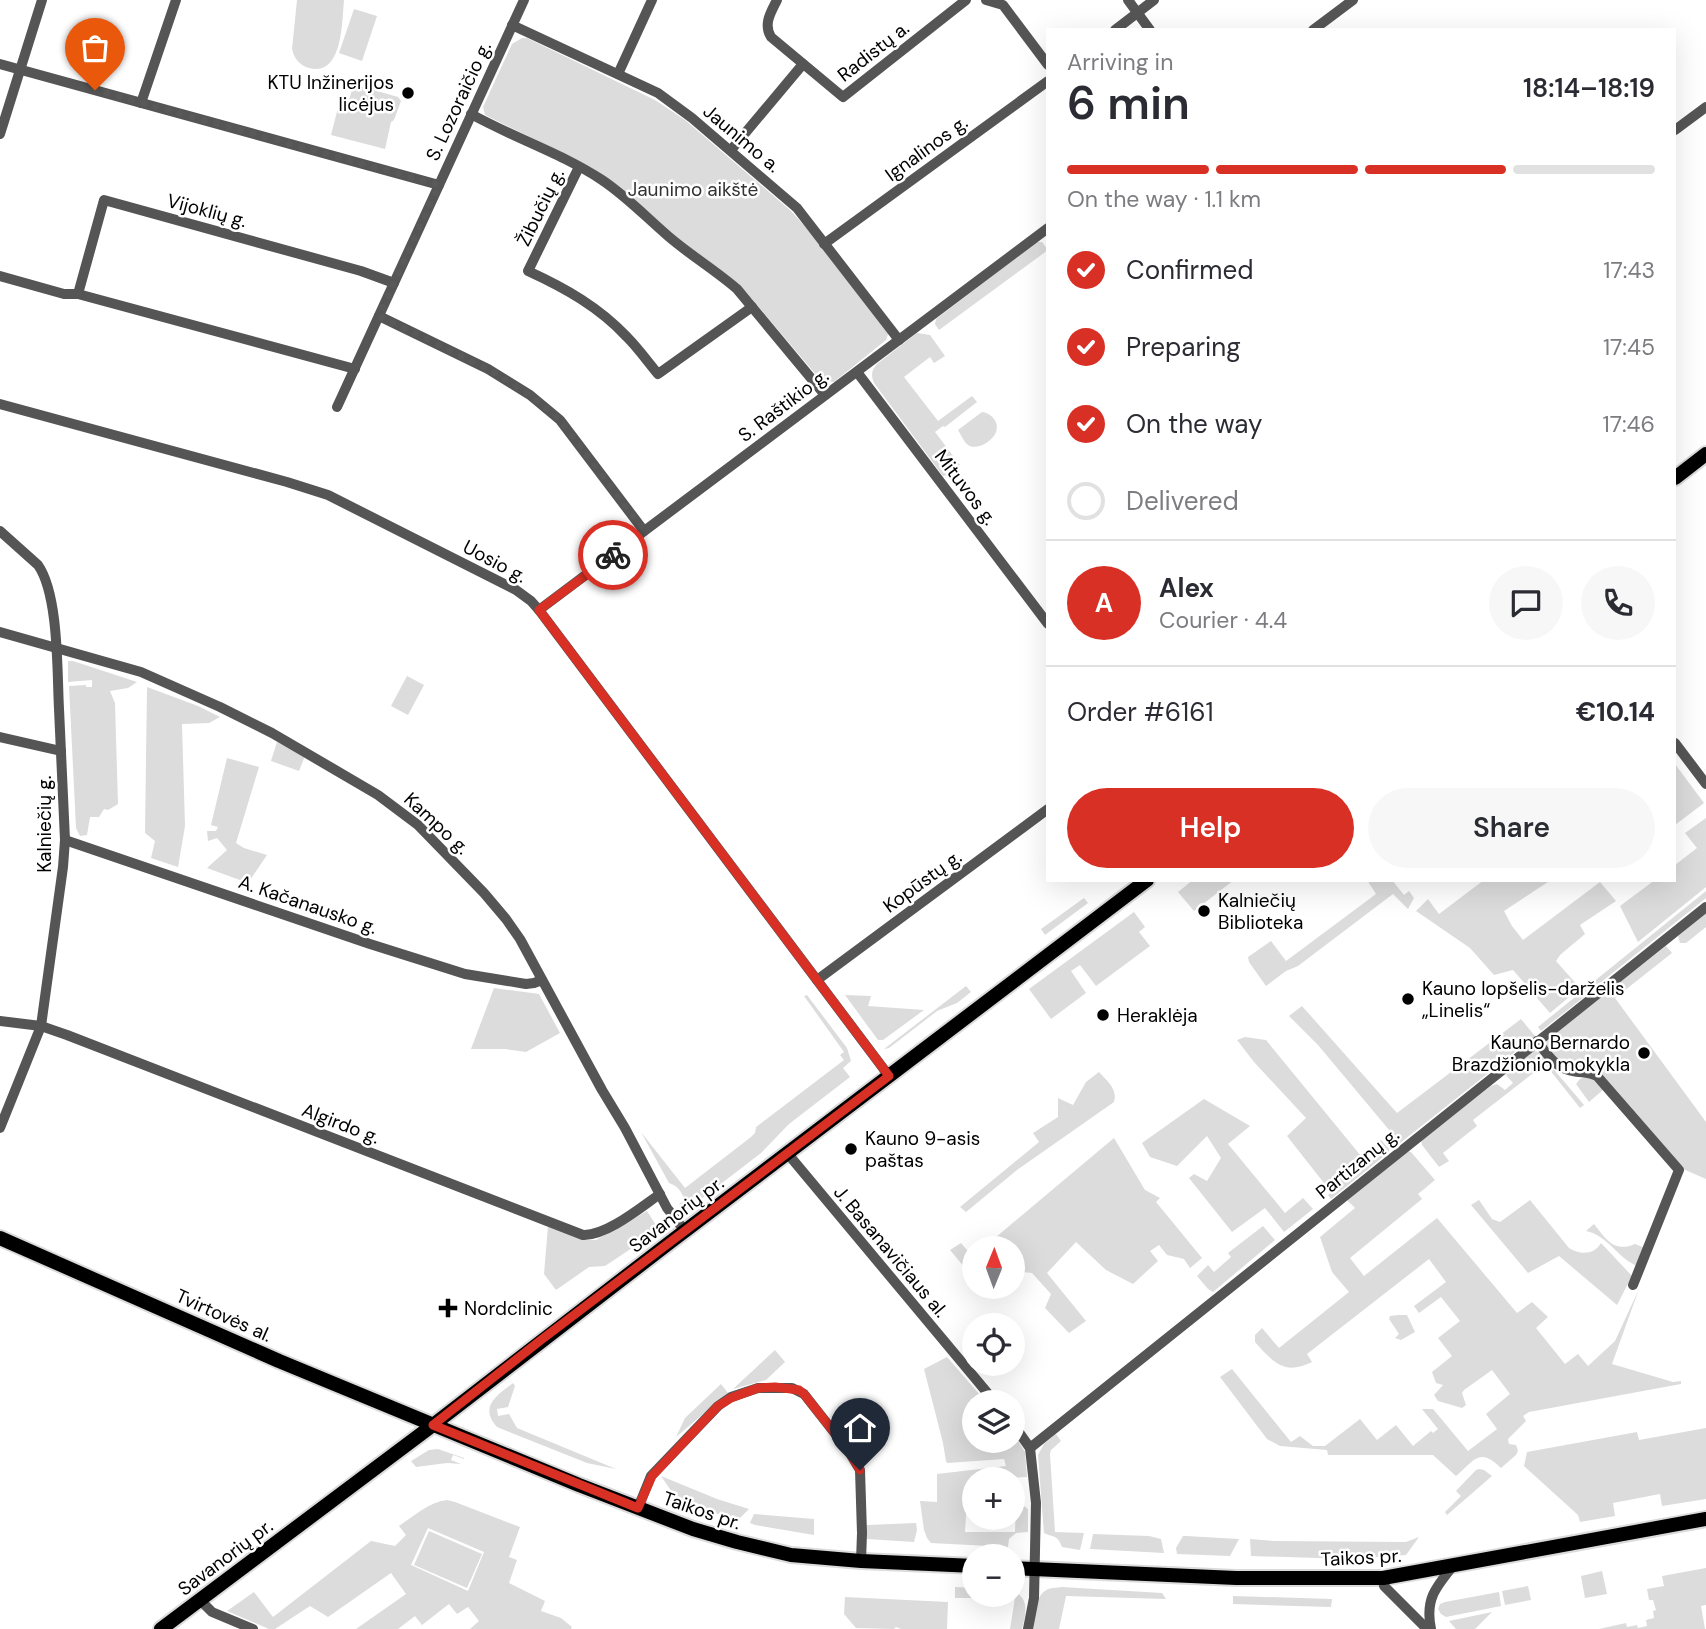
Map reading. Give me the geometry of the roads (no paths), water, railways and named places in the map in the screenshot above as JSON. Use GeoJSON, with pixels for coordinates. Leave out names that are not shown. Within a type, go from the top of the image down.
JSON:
{"type":"FeatureCollection","features":[{"type":"Feature","properties":{"kind":"main road"},"geometry":{"type":"LineString","coordinates":[[1676,477],[1706,454]]}},
{"type":"Feature","properties":{"kind":"main road","name":"Savanorių pr."},"geometry":{"type":"LineString","coordinates":[[161,1629],[1144,882]]}},
{"type":"Feature","properties":{"kind":"main road","name":"Tvirtovės al."},"geometry":{"type":"LineString","coordinates":[[0,1238],[279,1361],[433,1425]]}},
{"type":"Feature","properties":{"kind":"main road","name":"Taikos pr."},"geometry":{"type":"LineString","coordinates":[[433,1425],[693,1529],[758,1548],[791,1555],[861,1561],[962,1565]]}},
{"type":"Feature","properties":{"kind":"main road","name":"Taikos pr."},"geometry":{"type":"LineString","coordinates":[[1025,1569],[1236,1578],[1383,1578],[1706,1518]]}},
{"type":"Feature","properties":{"kind":"street"},"geometry":{"type":"LineString","coordinates":[[0,134],[42,0]]}},
{"type":"Feature","properties":{"kind":"street"},"geometry":{"type":"LineString","coordinates":[[141,103],[176,0]]}},
{"type":"Feature","properties":{"kind":"street","name":"S. Lozoraičio g."},"geometry":{"type":"LineString","coordinates":[[337,407],[524,0]]}},
{"type":"Feature","properties":{"kind":"street"},"geometry":{"type":"LineString","coordinates":[[618,74],[652,0]]}},
{"type":"Feature","properties":{"kind":"street","name":"Radistų a."},"geometry":{"type":"LineString","coordinates":[[777,0],[768,20],[767,31],[776,42],[843,97],[966,0]]}},
{"type":"Feature","properties":{"kind":"street"},"geometry":{"type":"LineString","coordinates":[[986,0],[1003,5],[1046,62]]}},
{"type":"Feature","properties":{"kind":"street"},"geometry":{"type":"LineString","coordinates":[[1128,0],[1148,28]]}},
{"type":"Feature","properties":{"kind":"street"},"geometry":{"type":"LineString","coordinates":[[1118,28],[1154,0]]}},
{"type":"Feature","properties":{"kind":"street"},"geometry":{"type":"LineString","coordinates":[[1316,28],[1353,0]]}},
{"type":"Feature","properties":{"kind":"street","name":"Jaunimo a."},"geometry":{"type":"LineString","coordinates":[[512,25],[657,93],[692,118],[797,208],[899,340]]}},
{"type":"Feature","properties":{"kind":"street"},"geometry":{"type":"LineString","coordinates":[[0,64],[439,185]]}},
{"type":"Feature","properties":{"kind":"street"},"geometry":{"type":"LineString","coordinates":[[731,150],[803,64]]}},
{"type":"Feature","properties":{"kind":"street","name":"Ignalinos g."},"geometry":{"type":"LineString","coordinates":[[824,244],[1046,82]]}},
{"type":"Feature","properties":{"kind":"street"},"geometry":{"type":"LineString","coordinates":[[1676,129],[1706,107]]}},
{"type":"Feature","properties":{"kind":"street"},"geometry":{"type":"LineString","coordinates":[[471,114],[579,167],[618,192],[671,238],[723,276],[825,395]]}},
{"type":"Feature","properties":{"kind":"street","name":"Žibučių g."},"geometry":{"type":"LineString","coordinates":[[579,167],[528,271],[561,285],[590,304],[627,336],[658,374],[752,307]]}},
{"type":"Feature","properties":{"kind":"street","name":"Vijoklių g."},"geometry":{"type":"LineString","coordinates":[[78,294],[104,200],[360,271],[394,283]]}},
{"type":"Feature","properties":{"kind":"street","name":"S. Raštikio g."},"geometry":{"type":"LineString","coordinates":[[539,610],[1046,230]]}},
{"type":"Feature","properties":{"kind":"street"},"geometry":{"type":"LineString","coordinates":[[0,276],[64,294],[78,294],[355,369]]}},
{"type":"Feature","properties":{"kind":"street"},"geometry":{"type":"LineString","coordinates":[[379,316],[488,369],[530,395],[560,420],[644,531]]}},
{"type":"Feature","properties":{"kind":"street","name":"Mituvos g."},"geometry":{"type":"LineString","coordinates":[[857,372],[1046,621]]}},
{"type":"Feature","properties":{"kind":"street","name":"Uosio g."},"geometry":{"type":"LineString","coordinates":[[0,404],[328,495],[531,600],[889,1076]]}},
{"type":"Feature","properties":{"kind":"street","name":"Kalniečių g."},"geometry":{"type":"LineString","coordinates":[[0,531],[43,572],[52,603],[65,840],[41,1026],[0,1128]]}},
{"type":"Feature","properties":{"kind":"street","name":"Kampo g."},"geometry":{"type":"LineString","coordinates":[[0,632],[141,672],[220,708],[272,733],[378,795],[418,825],[484,893],[520,939],[667,1208],[685,1231]]}},
{"type":"Feature","properties":{"kind":"street"},"geometry":{"type":"LineString","coordinates":[[0,737],[61,751]]}},
{"type":"Feature","properties":{"kind":"street"},"geometry":{"type":"LineString","coordinates":[[1676,744],[1706,784]]}},
{"type":"Feature","properties":{"kind":"street","name":"Kopūstų g."},"geometry":{"type":"LineString","coordinates":[[817,980],[1046,810]]}},
{"type":"Feature","properties":{"kind":"street","name":"A. Kačanausko g."},"geometry":{"type":"LineString","coordinates":[[65,840],[465,974],[526,984],[542,980]]}},
{"type":"Feature","properties":{"kind":"street","name":"Partizanų g."},"geometry":{"type":"LineString","coordinates":[[1030,1448],[1706,907]]}},
{"type":"Feature","properties":{"kind":"street","name":"Algirdo g."},"geometry":{"type":"LineString","coordinates":[[0,1021],[41,1026],[583,1236],[603,1232],[660,1194]]}},
{"type":"Feature","properties":{"kind":"street"},"geometry":{"type":"LineString","coordinates":[[1537,1041],[1557,1066],[1597,1076],[1679,1170],[1633,1286]]}},
{"type":"Feature","properties":{"kind":"street","name":"J. Basanavičiaus al."},"geometry":{"type":"LineString","coordinates":[[788,1154],[985,1390]]}},
{"type":"Feature","properties":{"kind":"street"},"geometry":{"type":"LineString","coordinates":[[638,1508],[652,1476],[718,1406],[758,1388],[792,1388],[804,1394],[848,1450],[860,1470],[861,1561]]}},
{"type":"Feature","properties":{"kind":"street"},"geometry":{"type":"LineString","coordinates":[[1025,1441],[1030,1448],[1036,1503],[1034,1598],[1028,1629]]}},
{"type":"Feature","properties":{"kind":"street"},"geometry":{"type":"LineString","coordinates":[[1429,1629],[1429,1606],[1433,1594],[1453,1566]]}},
{"type":"Feature","properties":{"kind":"street"},"geometry":{"type":"LineString","coordinates":[[1383,1578],[1384,1586],[1429,1629]]}},
{"type":"Feature","properties":{"kind":"street"},"geometry":{"type":"LineString","coordinates":[[200,1600],[212,1612],[253,1629]]}},
{"type":"Feature","properties":{"kind":"place","name":"KTU Inžinerijos licėjus"},"geometry":{"type":"Point","coordinates":[408,93]}},
{"type":"Feature","properties":{"kind":"place","name":"Kalniečių Biblioteka"},"geometry":{"type":"Point","coordinates":[1204,911]}},
{"type":"Feature","properties":{"kind":"place","name":"Kauno lopšelis-darželis „Linelis“"},"geometry":{"type":"Point","coordinates":[1408,999]}},
{"type":"Feature","properties":{"kind":"place","name":"Heraklėja"},"geometry":{"type":"Point","coordinates":[1103,1015]}},
{"type":"Feature","properties":{"kind":"place","name":"Kauno Bernardo Brazdžionio mokykla"},"geometry":{"type":"Point","coordinates":[1644,1053]}},
{"type":"Feature","properties":{"kind":"place","name":"Kauno 9-asis paštas"},"geometry":{"type":"Point","coordinates":[851,1149]}},
{"type":"Feature","properties":{"kind":"place","name":"Nordclinic"},"geometry":{"type":"Point","coordinates":[448,1308]}},
{"type":"Feature","properties":{"kind":"park label","name":"Jaunimo aikštė"},"geometry":{"type":"Point","coordinates":[693,189]}}]}
